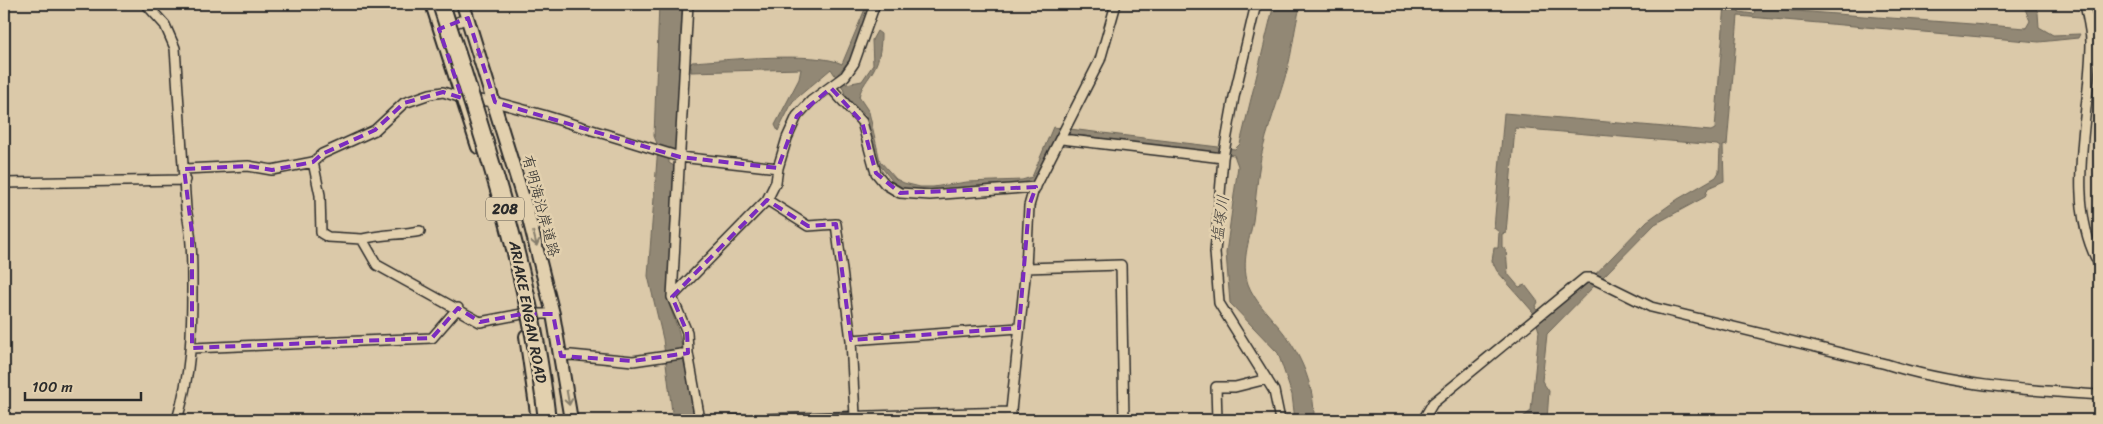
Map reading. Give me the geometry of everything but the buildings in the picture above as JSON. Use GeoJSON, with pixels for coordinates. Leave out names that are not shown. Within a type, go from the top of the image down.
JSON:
{"type":"FeatureCollection","features":[{"type":"Feature","properties":{"kind":"highway","name":"ARIAKE ENGAN ROAD"},"geometry":{"type":"LineString","coordinates":[[441,4],[510,227],[536,338],[547,420]]}},
{"type":"Feature","properties":{"kind":"main road"},"geometry":{"type":"LineString","coordinates":[[432,4],[499,216],[522,314],[538,420]]}},
{"type":"Feature","properties":{"kind":"main road","name":"有明海沿岸道路"},"geometry":{"type":"LineString","coordinates":[[463,4],[528,211],[553,314],[572,420]]}},
{"type":"Feature","properties":{"kind":"street"},"geometry":{"type":"LineString","coordinates":[[146,4],[165,25],[175,48],[186,209],[192,233],[192,348],[183,401],[177,420]]}},
{"type":"Feature","properties":{"kind":"street"},"geometry":{"type":"LineString","coordinates":[[688,4],[672,297],[687,332],[688,353],[700,420]]}},
{"type":"Feature","properties":{"kind":"street"},"geometry":{"type":"LineString","coordinates":[[672,297],[767,200],[776,182],[787,138],[796,116],[811,101],[845,76],[854,63],[876,4]]}},
{"type":"Feature","properties":{"kind":"street"},"geometry":{"type":"LineString","coordinates":[[734,420],[855,416],[1010,416],[1026,268],[1029,206],[1036,187],[1062,139],[1100,60],[1116,4]]}},
{"type":"Feature","properties":{"kind":"street"},"geometry":{"type":"LineString","coordinates":[[1256,4],[1234,97],[1223,158],[1215,252],[1219,303],[1274,392],[1280,420]]}},
{"type":"Feature","properties":{"kind":"street"},"geometry":{"type":"LineString","coordinates":[[2085,4],[2095,41],[2081,168],[2084,222],[2093,254],[2099,264]]}},
{"type":"Feature","properties":{"kind":"street"},"geometry":{"type":"LineString","coordinates":[[440,29],[468,18]]}},
{"type":"Feature","properties":{"kind":"street"},"geometry":{"type":"LineString","coordinates":[[831,88],[862,122],[876,173],[885,184],[900,193],[930,195],[1036,187]]}},
{"type":"Feature","properties":{"kind":"street"},"geometry":{"type":"LineString","coordinates":[[184,169],[248,166],[272,170],[313,162],[322,154],[375,130],[404,103],[430,94],[443,92],[462,98],[495,102],[680,157],[778,168]]}},
{"type":"Feature","properties":{"kind":"street"},"geometry":{"type":"LineString","coordinates":[[1062,139],[1223,158]]}},
{"type":"Feature","properties":{"kind":"street"},"geometry":{"type":"LineString","coordinates":[[313,162],[320,196],[321,233],[328,237],[362,239],[381,234],[396,236],[420,231]]}},
{"type":"Feature","properties":{"kind":"street"},"geometry":{"type":"LineString","coordinates":[[4,183],[185,180]]}},
{"type":"Feature","properties":{"kind":"street"},"geometry":{"type":"LineString","coordinates":[[767,200],[808,226],[836,224],[851,340],[855,416]]}},
{"type":"Feature","properties":{"kind":"street"},"geometry":{"type":"LineString","coordinates":[[362,239],[377,265],[458,308],[480,322],[522,314],[553,314]]}},
{"type":"Feature","properties":{"kind":"street"},"geometry":{"type":"LineString","coordinates":[[1026,268],[1121,265],[1124,420]]}},
{"type":"Feature","properties":{"kind":"street"},"geometry":{"type":"LineString","coordinates":[[1423,420],[1433,402],[1585,278],[1592,278],[1651,307],[1886,364],[1915,374],[2010,389],[2099,395]]}},
{"type":"Feature","properties":{"kind":"street"},"geometry":{"type":"LineString","coordinates":[[192,348],[432,338],[458,308]]}},
{"type":"Feature","properties":{"kind":"street"},"geometry":{"type":"LineString","coordinates":[[851,340],[1019,328]]}},
{"type":"Feature","properties":{"kind":"street"},"geometry":{"type":"LineString","coordinates":[[561,356],[571,355],[633,361],[688,353]]}},
{"type":"Feature","properties":{"kind":"street"},"geometry":{"type":"LineString","coordinates":[[1217,420],[1216,387],[1235,387],[1266,378]]}},
{"type":"Feature","properties":{"kind":"highlighted area"},"geometry":{"type":"Polygon","coordinates":[[[468,18],[495,102],[680,157],[778,168],[797,116],[831,88],[862,122],[876,173],[900,193],[1036,187],[1029,206],[1019,328],[851,340],[836,224],[808,226],[767,200],[672,297],[687,332],[688,353],[633,361],[561,356],[553,314],[522,314],[480,322],[458,308],[432,338],[192,348],[192,233],[184,169],[248,166],[272,170],[313,162],[322,154],[375,130],[404,103],[443,92],[462,98],[439,29],[468,18]]]}},
{"type":"Feature","properties":{"kind":"shaded area"},"geometry":{"type":"Polygon","coordinates":[[[659,4],[682,4],[680,63],[691,64],[692,62],[792,57],[830,60],[842,64],[865,9],[871,4],[852,57],[838,74],[846,84],[862,81],[873,65],[872,40],[877,31],[881,34],[878,61],[861,89],[859,97],[869,112],[880,161],[896,179],[904,183],[920,187],[933,187],[967,182],[1022,180],[1032,177],[1053,127],[1235,149],[1240,144],[1274,4],[1301,4],[1288,65],[1261,157],[1245,268],[1248,284],[1254,296],[1287,337],[1300,359],[1312,395],[1314,420],[1295,420],[1292,395],[1278,353],[1230,303],[1226,253],[1238,166],[1234,155],[1060,133],[1033,183],[925,191],[904,188],[894,183],[879,164],[866,116],[846,98],[843,88],[831,69],[793,101],[778,131],[775,125],[799,79],[801,69],[691,72],[691,67],[680,67],[675,150],[669,150],[669,163],[674,166],[667,299],[679,332],[695,420],[673,420],[663,339],[648,276],[658,146],[654,136],[659,4]]]}},
{"type":"Feature","properties":{"kind":"shaded area"},"geometry":{"type":"Polygon","coordinates":[[[1725,4],[1739,4],[1739,12],[1754,14],[1755,8],[2026,28],[2030,21],[2023,4],[2034,4],[2038,13],[2039,27],[2053,35],[2080,34],[2078,38],[2039,42],[1738,16],[1727,145],[1723,146],[1724,181],[1708,188],[1705,197],[1655,224],[1547,334],[1542,381],[1549,391],[1547,420],[1519,420],[1531,411],[1539,331],[1533,312],[1497,271],[1492,261],[1494,248],[1498,248],[1499,232],[1494,228],[1504,113],[1711,131],[1715,129],[1725,4]],[[1515,128],[1506,233],[1502,234],[1502,247],[1506,250],[1508,274],[1519,287],[1525,285],[1538,302],[1535,308],[1544,318],[1582,288],[1647,221],[1678,199],[1716,177],[1719,172],[1720,147],[1717,145],[1515,128]]]}},
{"type":"Feature","properties":{"kind":"water label","name":"塩塚川"},"geometry":{"type":"Point","coordinates":[1220,219]}}]}
